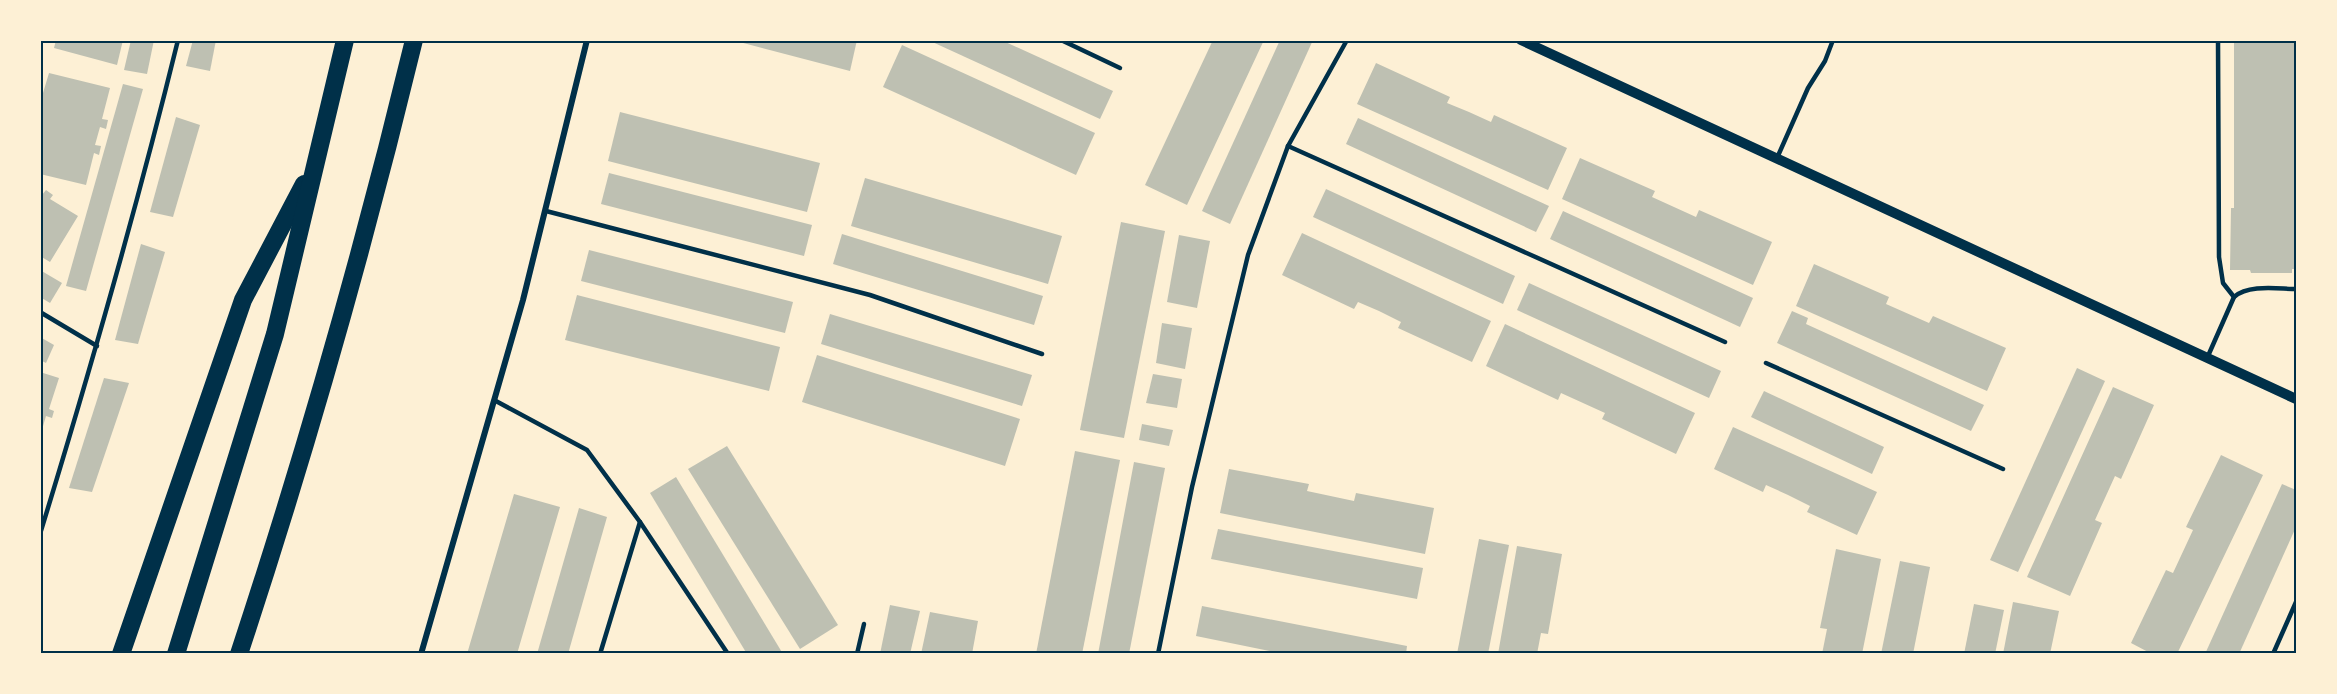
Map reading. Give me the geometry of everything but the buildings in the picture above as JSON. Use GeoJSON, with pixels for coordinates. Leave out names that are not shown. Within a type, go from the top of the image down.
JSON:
{"type":"FeatureCollection","features":[{"type":"Feature","properties":{"kind":"highway"},"geometry":{"type":"LineString","coordinates":[[176,654],[275,334],[345,40]]}},
{"type":"Feature","properties":{"kind":"highway"},"geometry":{"type":"LineString","coordinates":[[239,654],[326,378],[365,237],[414,40]]}},
{"type":"Feature","properties":{"kind":"highway"},"geometry":{"type":"LineString","coordinates":[[121,654],[243,300],[318,158]]}},
{"type":"Feature","properties":{"kind":"street"},"geometry":{"type":"LineString","coordinates":[[421,654],[546,211],[587,40]]}},
{"type":"Feature","properties":{"kind":"street"},"geometry":{"type":"LineString","coordinates":[[1521,40],[2296,399]]}},
{"type":"Feature","properties":{"kind":"lane"},"geometry":{"type":"LineString","coordinates":[[40,534],[97,346],[178,40]]}},
{"type":"Feature","properties":{"kind":"lane"},"geometry":{"type":"LineString","coordinates":[[1061,40],[1120,68]]}},
{"type":"Feature","properties":{"kind":"lane"},"geometry":{"type":"LineString","coordinates":[[1158,654],[1192,487],[1248,255],[1288,146],[1347,40]]}},
{"type":"Feature","properties":{"kind":"lane"},"geometry":{"type":"LineString","coordinates":[[1777,158],[1808,88],[1825,61],[1833,40]]}},
{"type":"Feature","properties":{"kind":"lane"},"geometry":{"type":"LineString","coordinates":[[2218,40],[2219,257],[2223,283],[2234,297]]}},
{"type":"Feature","properties":{"kind":"lane"},"geometry":{"type":"LineString","coordinates":[[1288,146],[1725,342]]}},
{"type":"Feature","properties":{"kind":"lane"},"geometry":{"type":"LineString","coordinates":[[546,211],[870,295],[1042,354]]}},
{"type":"Feature","properties":{"kind":"lane"},"geometry":{"type":"LineString","coordinates":[[2207,357],[2234,297],[2247,289],[2296,288]]}},
{"type":"Feature","properties":{"kind":"lane"},"geometry":{"type":"LineString","coordinates":[[40,312],[97,346]]}},
{"type":"Feature","properties":{"kind":"lane"},"geometry":{"type":"LineString","coordinates":[[1766,363],[2003,468]]}},
{"type":"Feature","properties":{"kind":"lane"},"geometry":{"type":"LineString","coordinates":[[494,400],[586,450],[640,522],[728,654]]}},
{"type":"Feature","properties":{"kind":"lane"},"geometry":{"type":"LineString","coordinates":[[600,654],[640,522]]}},
{"type":"Feature","properties":{"kind":"lane"},"geometry":{"type":"LineString","coordinates":[[2273,654],[2296,602]]}},
{"type":"Feature","properties":{"kind":"lane"},"geometry":{"type":"LineString","coordinates":[[857,654],[864,624]]}}]}
